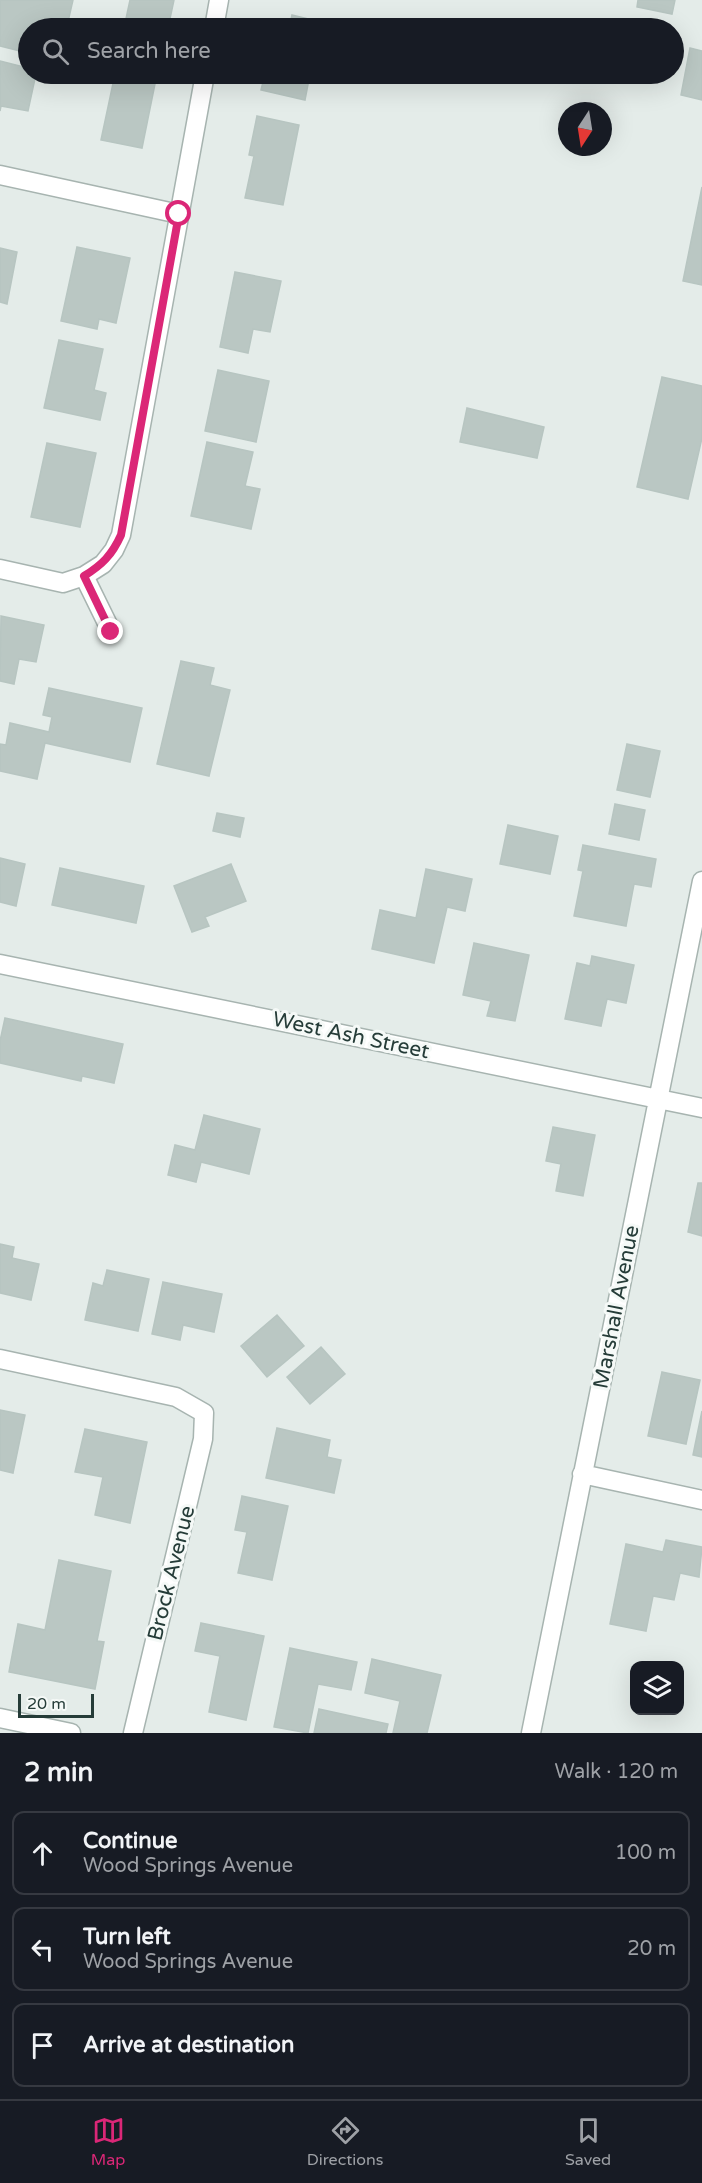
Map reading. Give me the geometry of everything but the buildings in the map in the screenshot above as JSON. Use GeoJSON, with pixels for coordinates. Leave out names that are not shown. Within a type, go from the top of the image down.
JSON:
{"type":"FeatureCollection","features":[{"type":"Feature","properties":{"kind":"street"},"geometry":{"type":"LineString","coordinates":[[216,18],[219,0]]}},
{"type":"Feature","properties":{"kind":"street"},"geometry":{"type":"LineString","coordinates":[[0,569],[63,583],[84,576],[102,564],[114,550],[121,535],[203,84]]}},
{"type":"Feature","properties":{"kind":"street"},"geometry":{"type":"LineString","coordinates":[[0,175],[179,214]]}},
{"type":"Feature","properties":{"kind":"street"},"geometry":{"type":"LineString","coordinates":[[84,576],[111,632]]}},
{"type":"Feature","properties":{"kind":"street","name":"Marshall Avenue"},"geometry":{"type":"LineString","coordinates":[[531,1733],[701,890]]}},
{"type":"Feature","properties":{"kind":"street","name":"West Ash Street"},"geometry":{"type":"LineString","coordinates":[[0,964],[702,1108]]}},
{"type":"Feature","properties":{"kind":"street","name":"Brock Avenue"},"geometry":{"type":"LineString","coordinates":[[0,1359],[176,1397],[204,1413],[203,1439],[133,1733]]}},
{"type":"Feature","properties":{"kind":"street"},"geometry":{"type":"LineString","coordinates":[[582,1474],[702,1500]]}},
{"type":"Feature","properties":{"kind":"street"},"geometry":{"type":"LineString","coordinates":[[0,1718],[71,1733]]}},
{"type":"Feature","properties":{"kind":"route"},"geometry":{"type":"LineString","coordinates":[[111,632],[84,576],[102,564],[114,550],[121,535],[179,214]]}}]}
